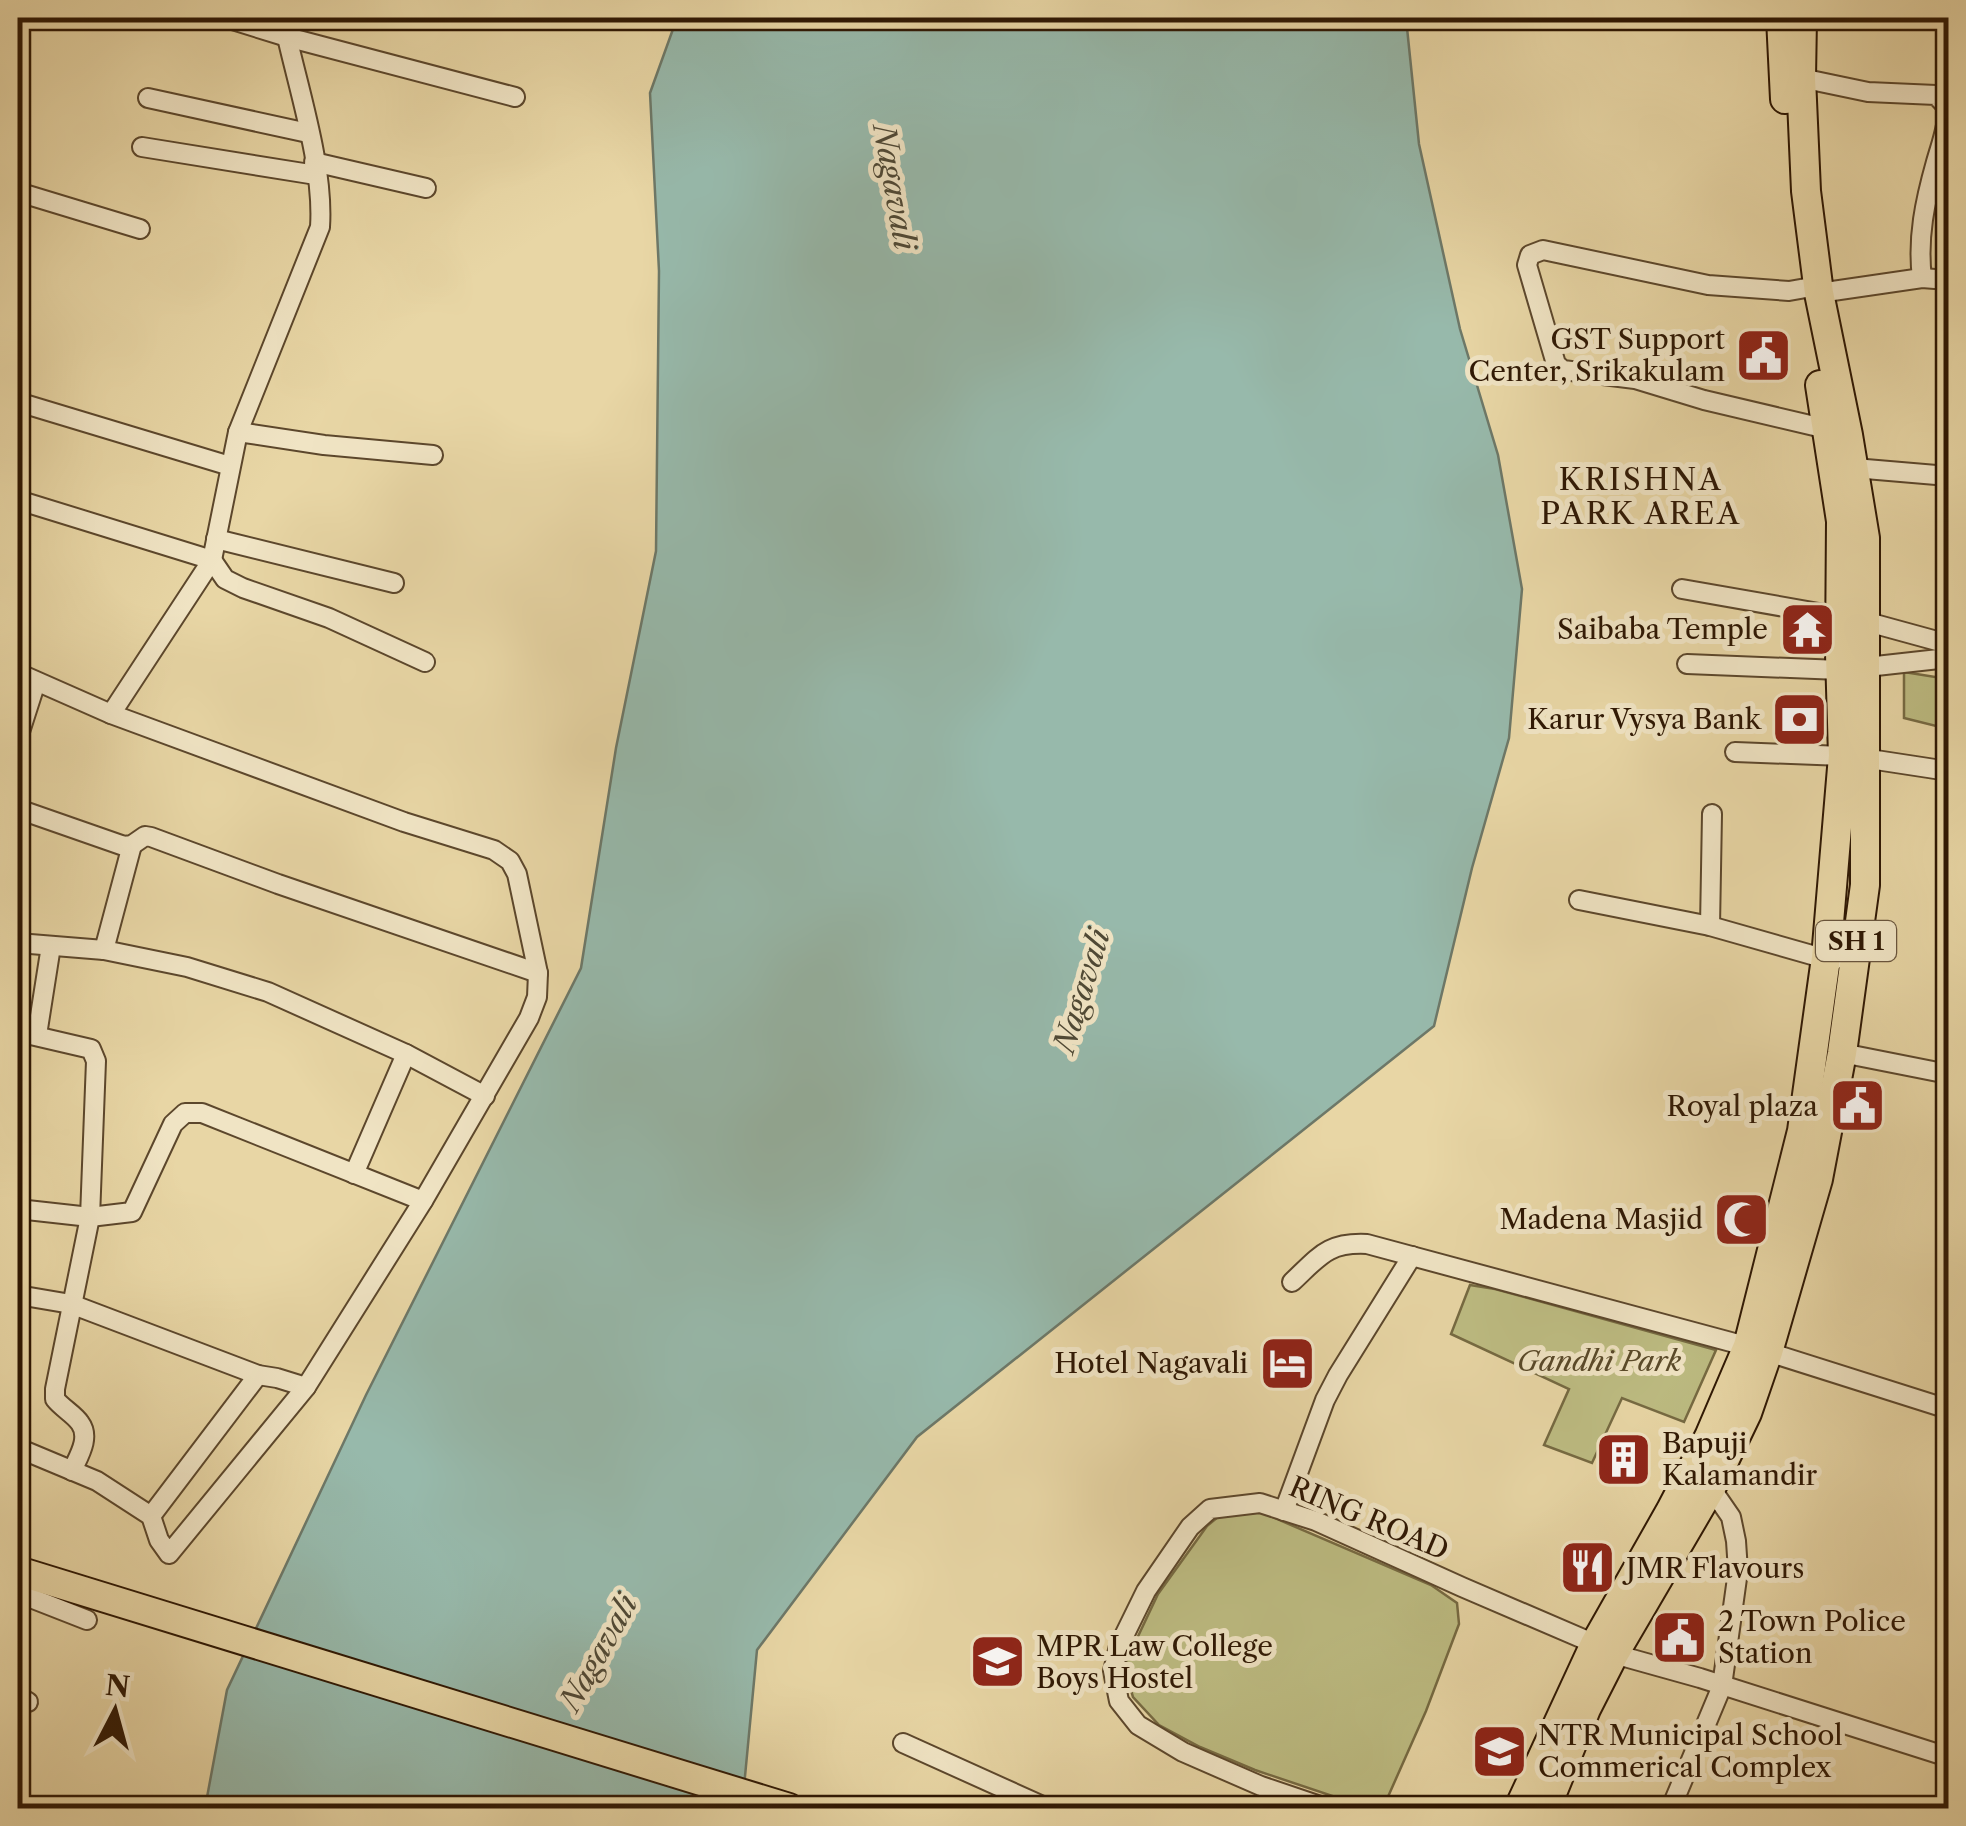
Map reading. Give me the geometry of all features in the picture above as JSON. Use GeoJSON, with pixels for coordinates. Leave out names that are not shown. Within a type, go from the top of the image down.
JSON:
{"type":"FeatureCollection","features":[{"type":"Feature","properties":{"kind":"main road","name":"SH 1"},"geometry":{"type":"LineString","coordinates":[[1781,18],[1782,78],[1813,291],[1854,468],[1865,538],[1852,619]]}},
{"type":"Feature","properties":{"kind":"main road","name":"SH 1"},"geometry":{"type":"LineString","coordinates":[[1519,1808],[1758,1349],[1818,1179],[1842,1053],[1864,885],[1853,757],[1852,619],[1813,291],[1801,78],[1802,18]]}},
{"type":"Feature","properties":{"kind":"main road","name":"SH 1"},"geometry":{"type":"LineString","coordinates":[[1546,1808],[1586,1709],[1604,1649],[1710,1488],[1747,1413],[1802,1131],[1853,757]]}},
{"type":"Feature","properties":{"kind":"main road"},"geometry":{"type":"LineString","coordinates":[[18,1571],[88,1607],[789,1808]]}},
{"type":"Feature","properties":{"kind":"street"},"geometry":{"type":"LineString","coordinates":[[226,18],[515,97]]}},
{"type":"Feature","properties":{"kind":"street"},"geometry":{"type":"LineString","coordinates":[[1926,18],[1948,22]]}},
{"type":"Feature","properties":{"kind":"street"},"geometry":{"type":"LineString","coordinates":[[111,714],[212,560],[238,432],[320,227],[322,206],[287,37]]}},
{"type":"Feature","properties":{"kind":"street"},"geometry":{"type":"LineString","coordinates":[[1801,78],[1868,92],[1936,95],[1948,108],[1948,124],[1925,202],[1919,252],[1922,278]]}},
{"type":"Feature","properties":{"kind":"street"},"geometry":{"type":"LineString","coordinates":[[148,98],[308,133]]}},
{"type":"Feature","properties":{"kind":"street"},"geometry":{"type":"LineString","coordinates":[[142,147],[315,168],[426,188]]}},
{"type":"Feature","properties":{"kind":"street"},"geometry":{"type":"LineString","coordinates":[[18,192],[140,228]]}},
{"type":"Feature","properties":{"kind":"street"},"geometry":{"type":"LineString","coordinates":[[1827,429],[1635,379],[1563,370],[1556,364],[1527,265],[1530,255],[1543,250],[1708,285],[1788,291],[1922,278],[1948,280]]}},
{"type":"Feature","properties":{"kind":"street"},"geometry":{"type":"LineString","coordinates":[[18,402],[230,466]]}},
{"type":"Feature","properties":{"kind":"street"},"geometry":{"type":"LineString","coordinates":[[238,432],[433,456]]}},
{"type":"Feature","properties":{"kind":"street"},"geometry":{"type":"LineString","coordinates":[[1854,468],[1948,476]]}},
{"type":"Feature","properties":{"kind":"street"},"geometry":{"type":"LineString","coordinates":[[18,500],[212,560],[224,579],[329,618],[425,662]]}},
{"type":"Feature","properties":{"kind":"street"},"geometry":{"type":"LineString","coordinates":[[216,539],[394,583]]}},
{"type":"Feature","properties":{"kind":"street"},"geometry":{"type":"LineString","coordinates":[[1682,589],[1852,619],[1948,644]]}},
{"type":"Feature","properties":{"kind":"street"},"geometry":{"type":"LineString","coordinates":[[1687,664],[1852,668],[1948,658]]}},
{"type":"Feature","properties":{"kind":"street"},"geometry":{"type":"LineString","coordinates":[[18,673],[111,714],[404,822],[494,850],[510,861],[516,874],[538,974],[536,997],[528,1018],[423,1201],[306,1387],[169,1554],[159,1540],[151,1516],[98,1481],[18,1448]]}},
{"type":"Feature","properties":{"kind":"street"},"geometry":{"type":"LineString","coordinates":[[18,738],[36,682]]}},
{"type":"Feature","properties":{"kind":"street"},"geometry":{"type":"LineString","coordinates":[[1735,752],[1853,757],[1948,771]]}},
{"type":"Feature","properties":{"kind":"street"},"geometry":{"type":"LineString","coordinates":[[18,809],[112,843],[132,845]]}},
{"type":"Feature","properties":{"kind":"street"},"geometry":{"type":"LineString","coordinates":[[1710,926],[1712,814]]}},
{"type":"Feature","properties":{"kind":"street"},"geometry":{"type":"LineString","coordinates":[[104,950],[132,845],[139,838],[151,837],[538,974]]}},
{"type":"Feature","properties":{"kind":"street"},"geometry":{"type":"LineString","coordinates":[[1579,900],[1710,926],[1852,968]]}},
{"type":"Feature","properties":{"kind":"street"},"geometry":{"type":"LineString","coordinates":[[18,942],[104,950],[187,968],[268,992],[406,1054],[484,1096]]}},
{"type":"Feature","properties":{"kind":"street"},"geometry":{"type":"LineString","coordinates":[[51,946],[27,1033],[91,1050],[96,1061],[90,1216],[54,1388],[55,1399],[80,1423],[85,1436],[72,1471]]}},
{"type":"Feature","properties":{"kind":"street"},"geometry":{"type":"LineString","coordinates":[[1842,1053],[1948,1074]]}},
{"type":"Feature","properties":{"kind":"street"},"geometry":{"type":"LineString","coordinates":[[354,1174],[406,1054]]}},
{"type":"Feature","properties":{"kind":"street"},"geometry":{"type":"LineString","coordinates":[[18,1208],[90,1216],[132,1212],[173,1124],[185,1113],[202,1113],[423,1201]]}},
{"type":"Feature","properties":{"kind":"street"},"geometry":{"type":"LineString","coordinates":[[1292,1282],[1326,1250],[1344,1243],[1367,1244],[1758,1349],[1948,1409]]}},
{"type":"Feature","properties":{"kind":"street"},"geometry":{"type":"LineString","coordinates":[[1284,1510],[1325,1400],[1412,1256]]}},
{"type":"Feature","properties":{"kind":"street"},"geometry":{"type":"LineString","coordinates":[[18,1295],[71,1304],[258,1375],[306,1387]]}},
{"type":"Feature","properties":{"kind":"street"},"geometry":{"type":"LineString","coordinates":[[151,1516],[258,1375]]}},
{"type":"Feature","properties":{"kind":"street"},"geometry":{"type":"LineString","coordinates":[[1671,1808],[1722,1686],[1738,1571],[1730,1516],[1710,1488]]}},
{"type":"Feature","properties":{"kind":"street","name":"RING ROAD"},"geometry":{"type":"LineString","coordinates":[[1326,1808],[1261,1786],[1183,1752],[1138,1725],[1119,1701],[1113,1672],[1119,1646],[1146,1591],[1190,1527],[1210,1509],[1260,1502],[1284,1510],[1604,1649],[1948,1757]]}},
{"type":"Feature","properties":{"kind":"street"},"geometry":{"type":"LineString","coordinates":[[18,1594],[88,1607]]}},
{"type":"Feature","properties":{"kind":"street"},"geometry":{"type":"LineString","coordinates":[[903,1743],[1047,1808]]}},
{"type":"Feature","properties":{"kind":"green space"},"geometry":{"type":"Polygon","coordinates":[[[1904,672],[1948,679],[1948,729],[1904,718],[1904,672]]]}},
{"type":"Feature","properties":{"kind":"green space","name":"Gandhi Park"},"geometry":{"type":"Polygon","coordinates":[[[1470,1285],[1716,1350],[1684,1422],[1622,1398],[1592,1463],[1544,1445],[1569,1389],[1451,1334],[1470,1285]]]}},
{"type":"Feature","properties":{"kind":"green space"},"geometry":{"type":"Polygon","coordinates":[[[1256,1510],[1431,1585],[1457,1603],[1459,1624],[1383,1808],[1368,1808],[1200,1747],[1159,1725],[1133,1697],[1124,1666],[1158,1594],[1207,1526],[1224,1512],[1256,1510]]]}},
{"type":"Feature","properties":{"kind":"water","name":"Nagavali"},"geometry":{"type":"Polygon","coordinates":[[[677,18],[1406,18],[1419,144],[1460,329],[1498,455],[1522,589],[1509,738],[1472,868],[1434,1026],[917,1437],[757,1650],[742,1808],[205,1808],[227,1690],[366,1395],[581,968],[616,748],[656,551],[659,271],[650,93],[677,18]]]}},
{"type":"Feature","properties":{"kind":"place","name":"GST Support Center, Srikakulam"},"geometry":{"type":"Point","coordinates":[1764,355]}},
{"type":"Feature","properties":{"kind":"place","name":"Saibaba Temple"},"geometry":{"type":"Point","coordinates":[1807,629]}},
{"type":"Feature","properties":{"kind":"place","name":"Karur Vysya Bank"},"geometry":{"type":"Point","coordinates":[1800,719]}},
{"type":"Feature","properties":{"kind":"place","name":"Royal plaza"},"geometry":{"type":"Point","coordinates":[1857,1106]}},
{"type":"Feature","properties":{"kind":"place","name":"Madena Masjid"},"geometry":{"type":"Point","coordinates":[1742,1219]}},
{"type":"Feature","properties":{"kind":"place","name":"Hotel Nagavali"},"geometry":{"type":"Point","coordinates":[1287,1363]}},
{"type":"Feature","properties":{"kind":"place","name":"Bapuji Kalamandir"},"geometry":{"type":"Point","coordinates":[1623,1459]}},
{"type":"Feature","properties":{"kind":"place","name":"JMR Flavours"},"geometry":{"type":"Point","coordinates":[1587,1568]}},
{"type":"Feature","properties":{"kind":"place","name":"2 Town Police Station"},"geometry":{"type":"Point","coordinates":[1679,1637]}},
{"type":"Feature","properties":{"kind":"place","name":"MPR Law College Boys Hostel"},"geometry":{"type":"Point","coordinates":[997,1662]}},
{"type":"Feature","properties":{"kind":"place","name":"NTR Municipal School Commerical Complex"},"geometry":{"type":"Point","coordinates":[1499,1751]}},
{"type":"Feature","properties":{"kind":"district","name":"KRISHNA PARK AREA"},"geometry":{"type":"Point","coordinates":[1641,497]}}]}
